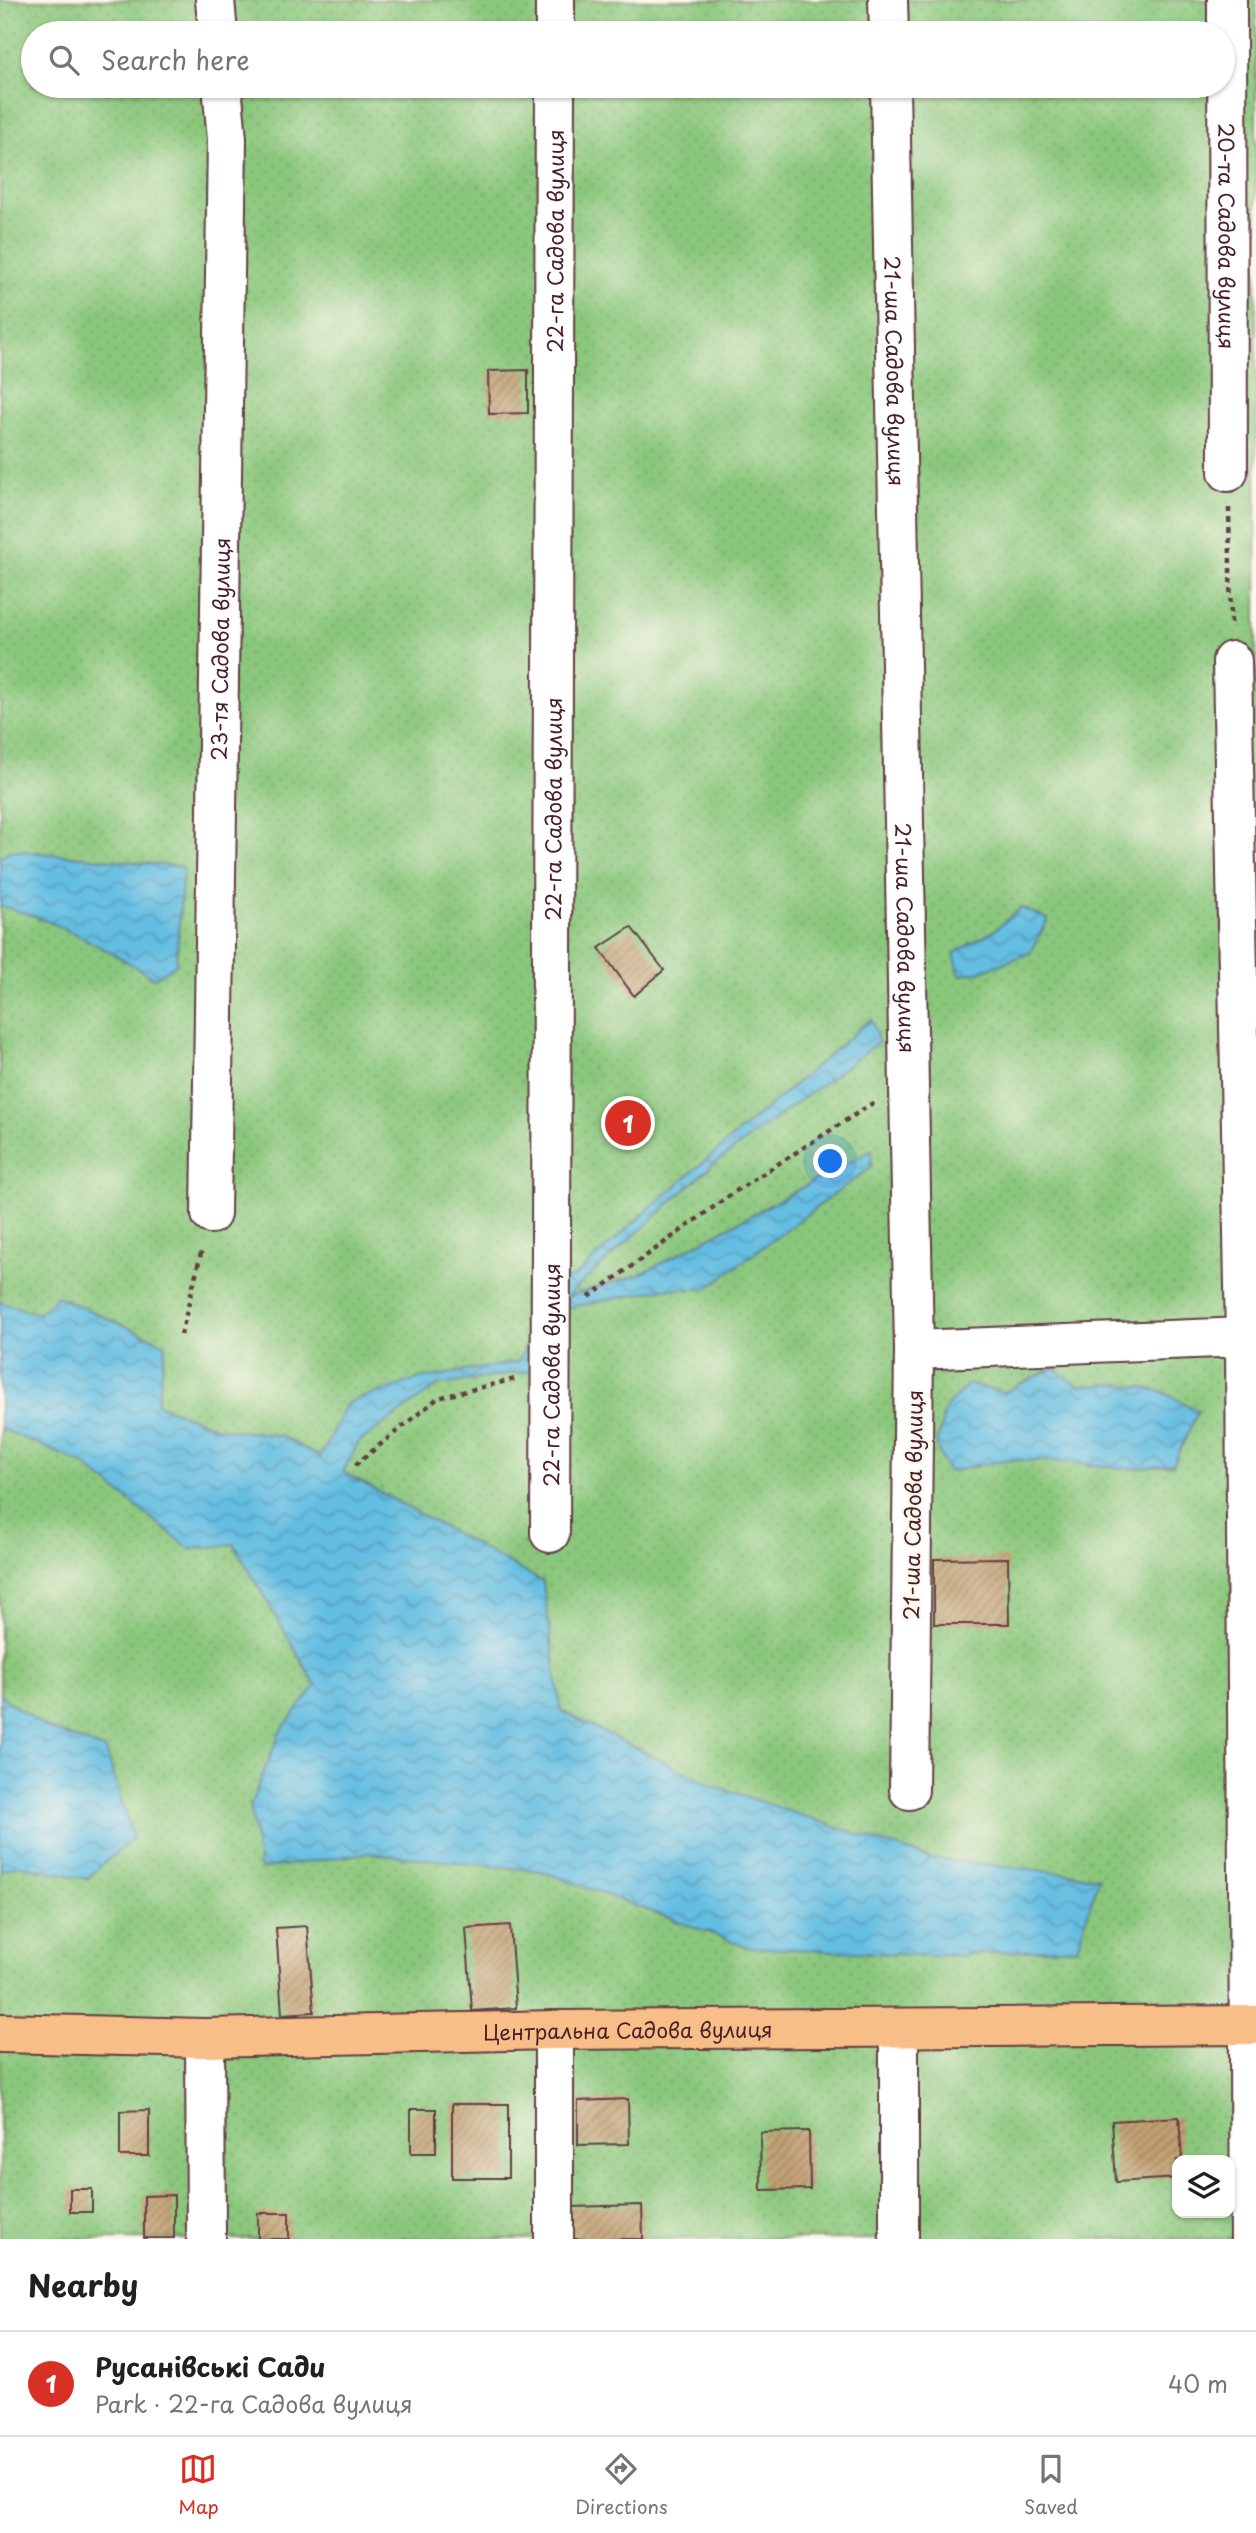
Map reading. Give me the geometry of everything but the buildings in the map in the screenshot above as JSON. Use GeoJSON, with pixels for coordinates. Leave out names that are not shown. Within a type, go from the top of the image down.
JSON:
{"type":"FeatureCollection","features":[{"type":"Feature","properties":{"kind":"main road","name":"Центральна Садова вулиця"},"geometry":{"type":"LineString","coordinates":[[0,2034],[205,2038],[554,2030],[1253,2025]]}},
{"type":"Feature","properties":{"kind":"street"},"geometry":{"type":"LineString","coordinates":[[215,0],[217,21]]}},
{"type":"Feature","properties":{"kind":"street"},"geometry":{"type":"LineString","coordinates":[[555,0],[555,21]]}},
{"type":"Feature","properties":{"kind":"street"},"geometry":{"type":"LineString","coordinates":[[888,0],[889,21]]}},
{"type":"Feature","properties":{"kind":"street","name":"20-та Садова вулиця"},"geometry":{"type":"LineString","coordinates":[[1227,0],[1227,21]]}},
{"type":"Feature","properties":{"kind":"street","name":"23-тя Садова вулиця"},"geometry":{"type":"LineString","coordinates":[[211,1214],[227,139],[223,98]]}},
{"type":"Feature","properties":{"kind":"street","name":"22-га Садова вулиця"},"geometry":{"type":"LineString","coordinates":[[550,1533],[555,98]]}},
{"type":"Feature","properties":{"kind":"street","name":"21-ша Садова вулиця"},"geometry":{"type":"LineString","coordinates":[[890,98],[914,1350],[909,1790]]}},
{"type":"Feature","properties":{"kind":"street","name":"20-та Садова вулиця"},"geometry":{"type":"LineString","coordinates":[[1227,98],[1228,472]]}},
{"type":"Feature","properties":{"kind":"street"},"geometry":{"type":"LineString","coordinates":[[1232,661],[1245,1337],[1253,2025],[1250,2239]]}},
{"type":"Feature","properties":{"kind":"street"},"geometry":{"type":"LineString","coordinates":[[914,1350],[1245,1337]]}},
{"type":"Feature","properties":{"kind":"street"},"geometry":{"type":"LineString","coordinates":[[899,2239],[900,2029]]}},
{"type":"Feature","properties":{"kind":"street"},"geometry":{"type":"LineString","coordinates":[[554,2030],[554,2239]]}},
{"type":"Feature","properties":{"kind":"street"},"geometry":{"type":"LineString","coordinates":[[205,2038],[206,2239]]}},
{"type":"Feature","properties":{"kind":"path"},"geometry":{"type":"LineString","coordinates":[[1229,527],[1231,597]]}},
{"type":"Feature","properties":{"kind":"path"},"geometry":{"type":"LineString","coordinates":[[604,1284],[733,1193],[909,1079]]}},
{"type":"Feature","properties":{"kind":"path"},"geometry":{"type":"LineString","coordinates":[[181,1335],[211,1214]]}},
{"type":"Feature","properties":{"kind":"path"},"geometry":{"type":"LineString","coordinates":[[355,1465],[438,1398],[550,1370]]}},
{"type":"Feature","properties":{"kind":"green space"},"geometry":{"type":"Polygon","coordinates":[[[0,0],[1256,0],[1256,2239],[0,2239],[0,0]]]}},
{"type":"Feature","properties":{"kind":"water"},"geometry":{"type":"Polygon","coordinates":[[[10,850],[183,867],[176,964],[155,978],[61,927],[0,906],[0,857],[10,850]]]}},
{"type":"Feature","properties":{"kind":"water"},"geometry":{"type":"Polygon","coordinates":[[[1021,908],[1048,919],[1030,953],[979,972],[960,975],[954,953],[992,932],[1021,908]]]}},
{"type":"Feature","properties":{"kind":"water"},"geometry":{"type":"Polygon","coordinates":[[[871,1019],[879,1042],[710,1167],[566,1297],[641,1274],[872,1150],[871,1167],[706,1289],[662,1289],[557,1310],[530,1371],[439,1385],[359,1442],[343,1472],[543,1582],[561,1711],[711,1785],[929,1858],[1099,1877],[1077,1948],[935,1956],[748,1947],[541,1871],[368,1853],[260,1869],[250,1806],[280,1732],[316,1686],[234,1544],[190,1549],[82,1463],[0,1428],[0,1302],[39,1314],[57,1296],[166,1344],[157,1404],[218,1428],[281,1436],[320,1457],[347,1403],[418,1379],[518,1362],[558,1281],[573,1278],[651,1207],[871,1019]]]}},
{"type":"Feature","properties":{"kind":"water"},"geometry":{"type":"Polygon","coordinates":[[[1054,1368],[1079,1386],[1120,1384],[1161,1391],[1198,1411],[1173,1465],[1131,1469],[1055,1461],[1005,1460],[948,1472],[936,1445],[946,1407],[968,1384],[1004,1392],[1054,1368]]]}},
{"type":"Feature","properties":{"kind":"water"},"geometry":{"type":"Polygon","coordinates":[[[0,1695],[45,1727],[106,1750],[133,1838],[87,1879],[19,1865],[0,1870],[0,1695]]]}},
{"type":"Feature","properties":{"kind":"place","name":"Русанівські Сади"},"geometry":{"type":"Point","coordinates":[628,1123]}}]}
